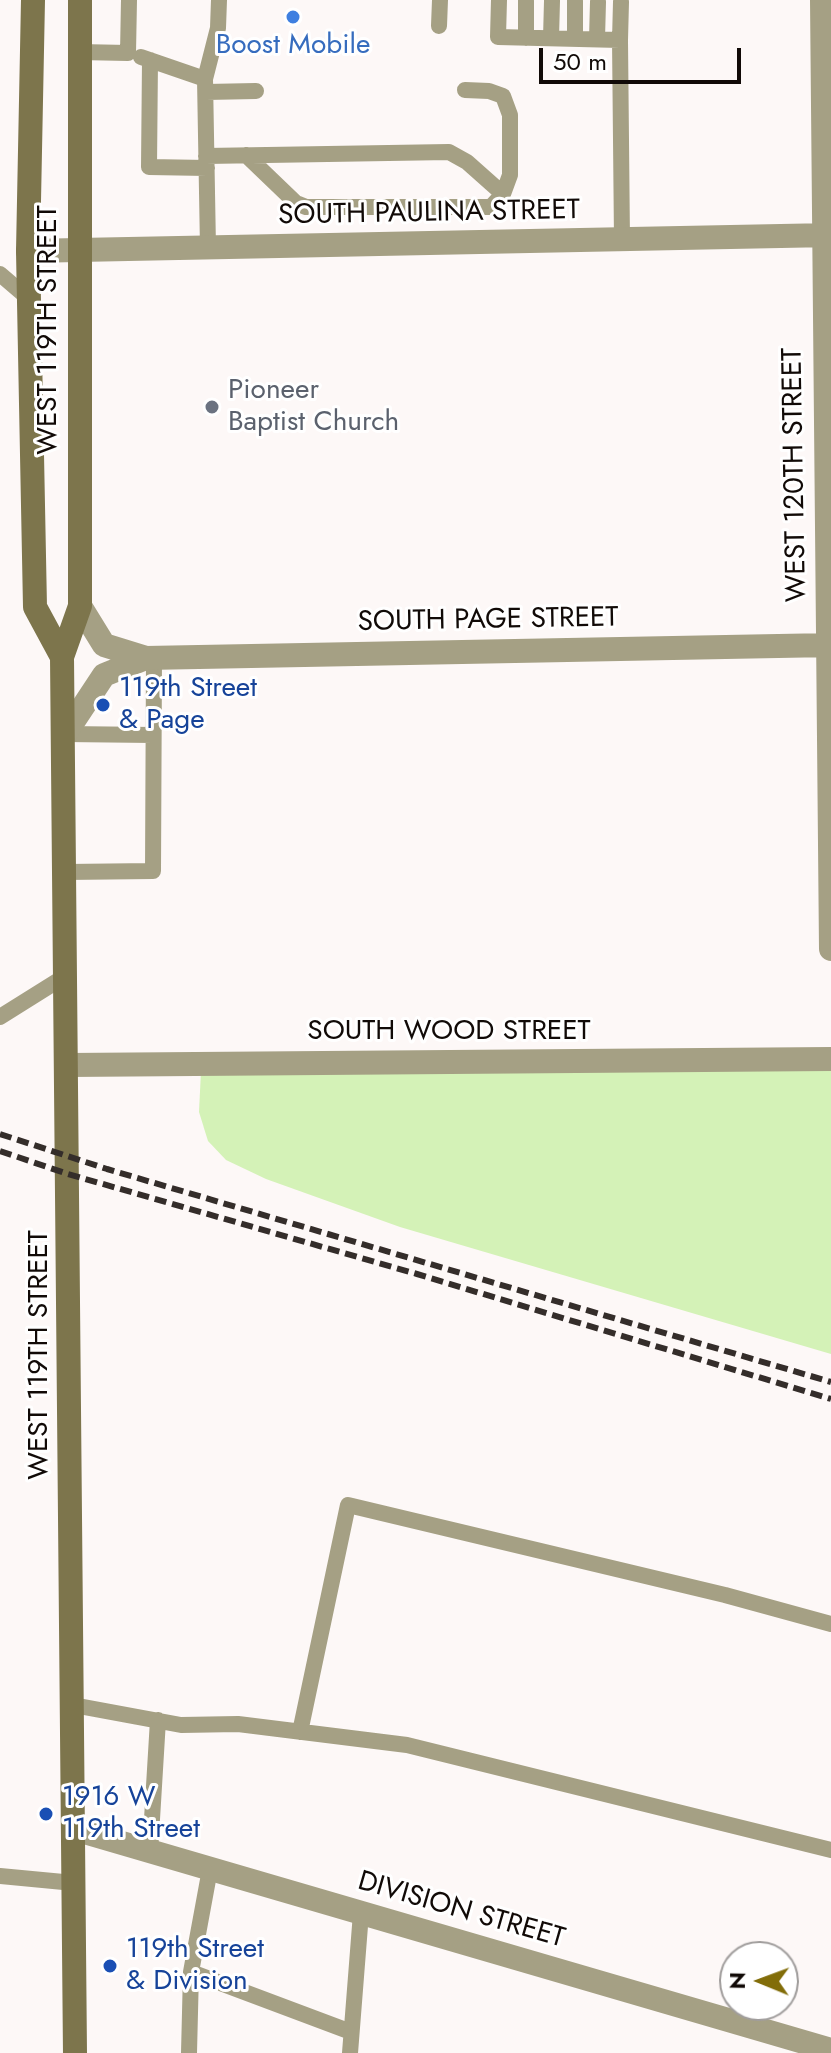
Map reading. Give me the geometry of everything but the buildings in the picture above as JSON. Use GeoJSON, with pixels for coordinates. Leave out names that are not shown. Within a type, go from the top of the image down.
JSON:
{"type":"FeatureCollection","features":[{"type":"Feature","properties":{"kind":"street","name":"WEST 119TH STREET"},"geometry":{"type":"LineString","coordinates":[[33,0],[28,298],[35,607],[62,657]]}},
{"type":"Feature","properties":{"kind":"street","name":"WEST 119TH STREET"},"geometry":{"type":"LineString","coordinates":[[75,2053],[62,657],[80,606],[80,0]]}},
{"type":"Feature","properties":{"kind":"street","name":"WEST 120TH STREET"},"geometry":{"type":"LineString","coordinates":[[822,0],[827,235],[831,949]]}},
{"type":"Feature","properties":{"kind":"street","name":"SOUTH PAULINA STREET"},"geometry":{"type":"LineString","coordinates":[[28,251],[827,235]]}},
{"type":"Feature","properties":{"kind":"street","name":"SOUTH PAGE STREET"},"geometry":{"type":"LineString","coordinates":[[80,606],[104,645],[150,658],[830,645]]}},
{"type":"Feature","properties":{"kind":"street","name":"SOUTH PAGE STREET"},"geometry":{"type":"LineString","coordinates":[[65,734],[104,675],[150,658]]}},
{"type":"Feature","properties":{"kind":"street","name":"SOUTH WOOD STREET"},"geometry":{"type":"LineString","coordinates":[[68,1065],[831,1059]]}},
{"type":"Feature","properties":{"kind":"street","name":"DIVISION STREET"},"geometry":{"type":"LineString","coordinates":[[74,1829],[831,2050]]}},
{"type":"Feature","properties":{"kind":"lane"},"geometry":{"type":"LineString","coordinates":[[128,53],[129,0]]}},
{"type":"Feature","properties":{"kind":"lane"},"geometry":{"type":"LineString","coordinates":[[208,248],[206,85],[218,28],[219,0]]}},
{"type":"Feature","properties":{"kind":"lane"},"geometry":{"type":"LineString","coordinates":[[439,26],[440,0]]}},
{"type":"Feature","properties":{"kind":"lane"},"geometry":{"type":"LineString","coordinates":[[499,0],[498,37],[620,40]]}},
{"type":"Feature","properties":{"kind":"lane"},"geometry":{"type":"LineString","coordinates":[[526,1],[526,38]]}},
{"type":"Feature","properties":{"kind":"lane"},"geometry":{"type":"LineString","coordinates":[[551,38],[552,1]]}},
{"type":"Feature","properties":{"kind":"lane"},"geometry":{"type":"LineString","coordinates":[[575,1],[575,39]]}},
{"type":"Feature","properties":{"kind":"lane"},"geometry":{"type":"LineString","coordinates":[[597,39],[598,2]]}},
{"type":"Feature","properties":{"kind":"lane"},"geometry":{"type":"LineString","coordinates":[[621,2],[622,240]]}},
{"type":"Feature","properties":{"kind":"lane"},"geometry":{"type":"LineString","coordinates":[[79,52],[128,53],[206,85],[256,91]]}},
{"type":"Feature","properties":{"kind":"lane"},"geometry":{"type":"LineString","coordinates":[[150,60],[149,167],[246,155],[449,152],[467,162],[503,194]]}},
{"type":"Feature","properties":{"kind":"lane"},"geometry":{"type":"LineString","coordinates":[[246,155],[296,203],[306,207],[491,207],[503,194],[510,175],[510,115],[503,96],[489,91],[465,90]]}},
{"type":"Feature","properties":{"kind":"lane"},"geometry":{"type":"LineString","coordinates":[[0,274],[28,298]]}},
{"type":"Feature","properties":{"kind":"lane"},"geometry":{"type":"LineString","coordinates":[[66,872],[153,871],[150,658]]}},
{"type":"Feature","properties":{"kind":"lane"},"geometry":{"type":"LineString","coordinates":[[65,734],[153,735]]}},
{"type":"Feature","properties":{"kind":"lane"},"geometry":{"type":"LineString","coordinates":[[0,1017],[67,975]]}},
{"type":"Feature","properties":{"kind":"lane"},"geometry":{"type":"LineString","coordinates":[[300,1732],[348,1505],[725,1595],[831,1624]]}},
{"type":"Feature","properties":{"kind":"lane"},"geometry":{"type":"LineString","coordinates":[[73,1705],[181,1725],[238,1724],[407,1745],[831,1850]]}},
{"type":"Feature","properties":{"kind":"lane"},"geometry":{"type":"LineString","coordinates":[[150,1852],[158,1720]]}},
{"type":"Feature","properties":{"kind":"lane"},"geometry":{"type":"LineString","coordinates":[[189,2053],[191,1972],[210,1869]]}},
{"type":"Feature","properties":{"kind":"lane"},"geometry":{"type":"LineString","coordinates":[[0,1876],[74,1883]]}},
{"type":"Feature","properties":{"kind":"lane"},"geometry":{"type":"LineString","coordinates":[[350,2053],[361,1913]]}},
{"type":"Feature","properties":{"kind":"lane"},"geometry":{"type":"LineString","coordinates":[[191,1972],[351,2032]]}},
{"type":"Feature","properties":{"kind":"green space"},"geometry":{"type":"Polygon","coordinates":[[[831,1064],[831,1354],[400,1227],[266,1179],[226,1160],[208,1141],[199,1112],[201,1071],[831,1064]]]}},
{"type":"Feature","properties":{"kind":"railway"},"geometry":{"type":"LineString","coordinates":[[0,1134],[107,1169],[831,1382]]}},
{"type":"Feature","properties":{"kind":"railway"},"geometry":{"type":"LineString","coordinates":[[0,1151],[68,1174],[417,1274],[831,1399]]}},
{"type":"Feature","properties":{"kind":"place","name":"Boost Mobile"},"geometry":{"type":"Point","coordinates":[293,17]}},
{"type":"Feature","properties":{"kind":"place","name":"Pioneer Baptist Church"},"geometry":{"type":"Point","coordinates":[212,407]}},
{"type":"Feature","properties":{"kind":"place","name":"119th Street & Page"},"geometry":{"type":"Point","coordinates":[103,705]}},
{"type":"Feature","properties":{"kind":"place","name":"1916 W 119th Street"},"geometry":{"type":"Point","coordinates":[46,1814]}},
{"type":"Feature","properties":{"kind":"place","name":"119th Street & Division"},"geometry":{"type":"Point","coordinates":[110,1966]}}]}
